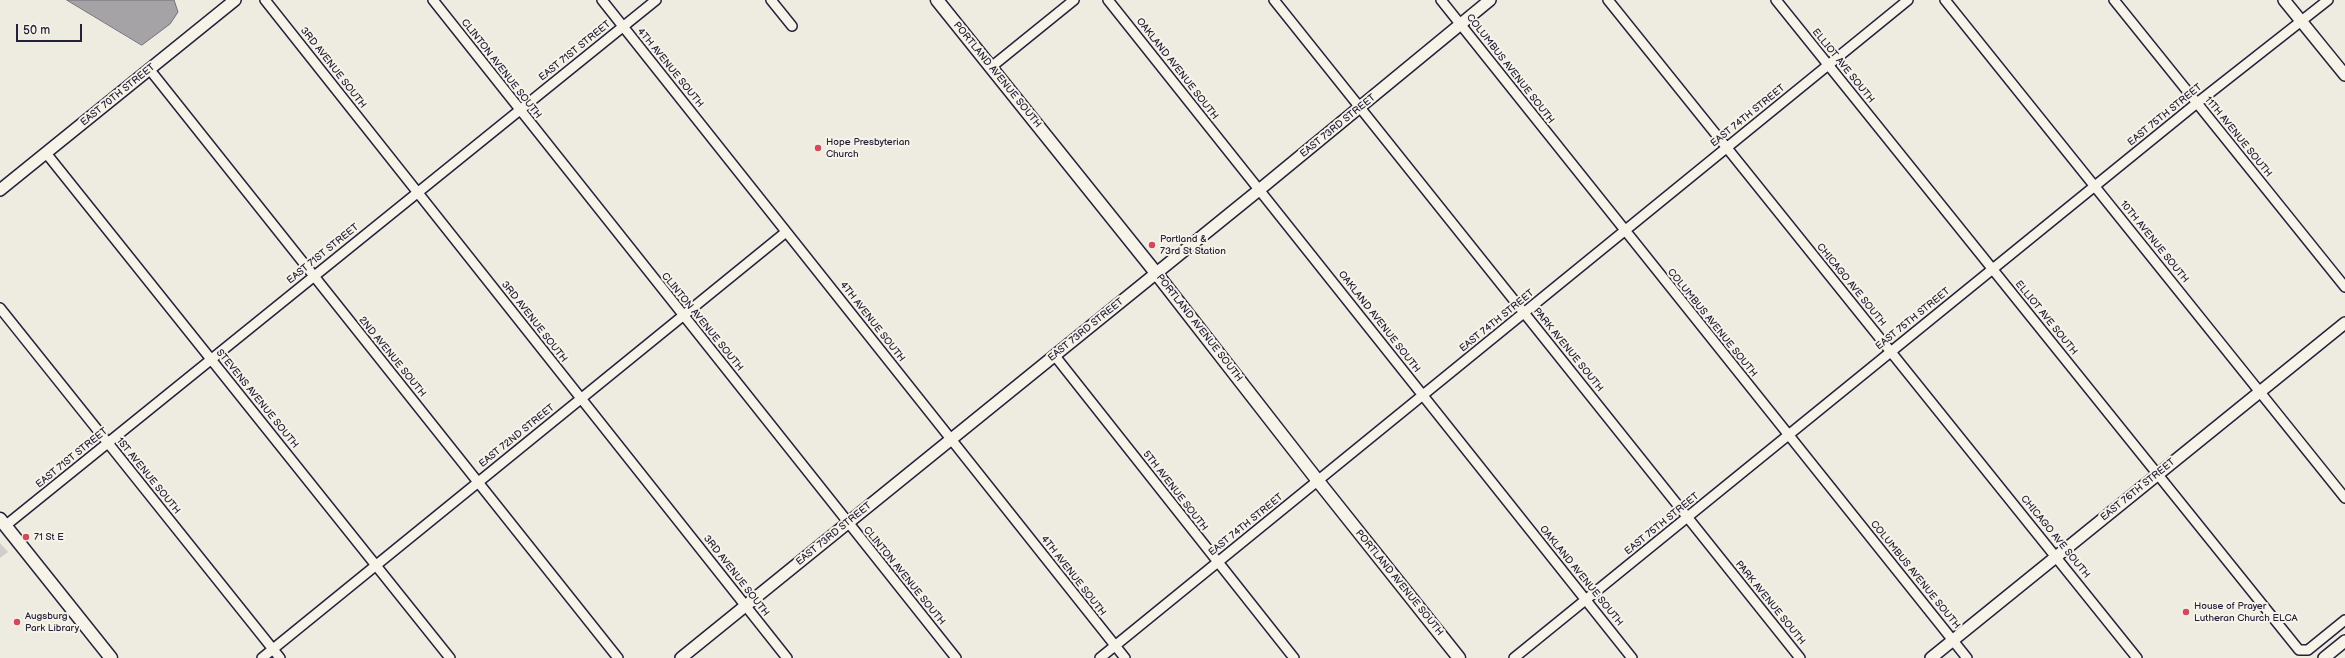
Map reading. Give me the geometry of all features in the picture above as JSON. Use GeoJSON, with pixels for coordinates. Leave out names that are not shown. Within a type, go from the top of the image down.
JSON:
{"type":"FeatureCollection","features":[{"type":"Feature","properties":{"kind":"main road","name":"PORTLAND AVENUE SOUTH"},"geometry":{"type":"LineString","coordinates":[[937,0],[990,68],[1156,273],[1318,481],[1459,658]]}},
{"type":"Feature","properties":{"kind":"main road"},"geometry":{"type":"LineString","coordinates":[[3,523],[111,658]]}},
{"type":"Feature","properties":{"kind":"street","name":"EAST 70TH STREET"},"geometry":{"type":"LineString","coordinates":[[0,190],[235,0]]}},
{"type":"Feature","properties":{"kind":"street","name":"3RD AVENUE SOUTH"},"geometry":{"type":"LineString","coordinates":[[264,0],[787,658]]}},
{"type":"Feature","properties":{"kind":"street","name":"CLINTON AVENUE SOUTH"},"geometry":{"type":"LineString","coordinates":[[433,0],[956,658]]}},
{"type":"Feature","properties":{"kind":"street","name":"4TH AVENUE SOUTH"},"geometry":{"type":"LineString","coordinates":[[602,0],[1124,658]]}},
{"type":"Feature","properties":{"kind":"street","name":"EAST 71ST STREET"},"geometry":{"type":"LineString","coordinates":[[3,523],[108,443],[656,0]]}},
{"type":"Feature","properties":{"kind":"street"},"geometry":{"type":"LineString","coordinates":[[771,0],[792,26]]}},
{"type":"Feature","properties":{"kind":"street"},"geometry":{"type":"LineString","coordinates":[[990,68],[1074,0]]}},
{"type":"Feature","properties":{"kind":"street","name":"OAKLAND AVENUE SOUTH"},"geometry":{"type":"LineString","coordinates":[[1108,0],[1632,658]]}},
{"type":"Feature","properties":{"kind":"street","name":"PARK AVENUE SOUTH"},"geometry":{"type":"LineString","coordinates":[[1274,0],[1800,658]]}},
{"type":"Feature","properties":{"kind":"street","name":"COLUMBUS AVENUE SOUTH"},"geometry":{"type":"LineString","coordinates":[[1441,0],[1624,231],[1967,658]]}},
{"type":"Feature","properties":{"kind":"street","name":"EAST 73RD STREET"},"geometry":{"type":"LineString","coordinates":[[681,658],[952,440],[1360,108],[1490,0]]}},
{"type":"Feature","properties":{"kind":"street","name":"CHICAGO AVE SOUTH"},"geometry":{"type":"LineString","coordinates":[[1608,0],[2137,658]]}},
{"type":"Feature","properties":{"kind":"street","name":"ELLIOT AVE SOUTH"},"geometry":{"type":"LineString","coordinates":[[1776,0],[2299,650],[2308,650],[2345,620]]}},
{"type":"Feature","properties":{"kind":"street","name":"EAST 74TH STREET"},"geometry":{"type":"LineString","coordinates":[[1100,658],[1908,0]]}},
{"type":"Feature","properties":{"kind":"street","name":"10TH AVENUE SOUTH"},"geometry":{"type":"LineString","coordinates":[[1945,0],[2345,498]]}},
{"type":"Feature","properties":{"kind":"street","name":"11TH AVENUE SOUTH"},"geometry":{"type":"LineString","coordinates":[[2114,0],[2345,287]]}},
{"type":"Feature","properties":{"kind":"street"},"geometry":{"type":"LineString","coordinates":[[2284,0],[2345,75]]}},
{"type":"Feature","properties":{"kind":"street","name":"EAST 75TH STREET"},"geometry":{"type":"LineString","coordinates":[[1514,658],[1688,518],[1788,434],[2094,186],[2328,0]]}},
{"type":"Feature","properties":{"kind":"street","name":"2ND AVENUE SOUTH"},"geometry":{"type":"LineString","coordinates":[[150,70],[618,658]]}},
{"type":"Feature","properties":{"kind":"street","name":"STEVENS AVENUE SOUTH"},"geometry":{"type":"LineString","coordinates":[[46,153],[450,658]]}},
{"type":"Feature","properties":{"kind":"street","name":"EAST 72ND STREET"},"geometry":{"type":"LineString","coordinates":[[262,658],[786,232]]}},
{"type":"Feature","properties":{"kind":"street","name":"1ST AVENUE SOUTH"},"geometry":{"type":"LineString","coordinates":[[0,308],[280,658]]}},
{"type":"Feature","properties":{"kind":"street","name":"EAST 76TH STREET"},"geometry":{"type":"LineString","coordinates":[[1931,658],[2345,323]]}},
{"type":"Feature","properties":{"kind":"street","name":"5TH AVENUE SOUTH"},"geometry":{"type":"LineString","coordinates":[[1055,356],[1294,658]]}},
{"type":"Feature","properties":{"kind":"street"},"geometry":{"type":"LineString","coordinates":[[2324,658],[2345,641]]}},
{"type":"Feature","properties":{"kind":"shaded area"},"geometry":{"type":"Polygon","coordinates":[[[67,0],[174,0],[178,12],[170,24],[142,45],[67,0]]]}},
{"type":"Feature","properties":{"kind":"shaded area"},"geometry":{"type":"Polygon","coordinates":[[[0,543],[8,552],[0,558],[0,543]]]}},
{"type":"Feature","properties":{"kind":"place","name":"Hope Presbyterian Church"},"geometry":{"type":"Point","coordinates":[818,148]}},
{"type":"Feature","properties":{"kind":"place","name":"Portland & 73rd St Station"},"geometry":{"type":"Point","coordinates":[1152,245]}},
{"type":"Feature","properties":{"kind":"place","name":"71 St E"},"geometry":{"type":"Point","coordinates":[26,537]}},
{"type":"Feature","properties":{"kind":"place","name":"House of Prayer Lutheran Church ELCA"},"geometry":{"type":"Point","coordinates":[2186,612]}},
{"type":"Feature","properties":{"kind":"place","name":"Augsburg Park Library"},"geometry":{"type":"Point","coordinates":[17,622]}}]}
